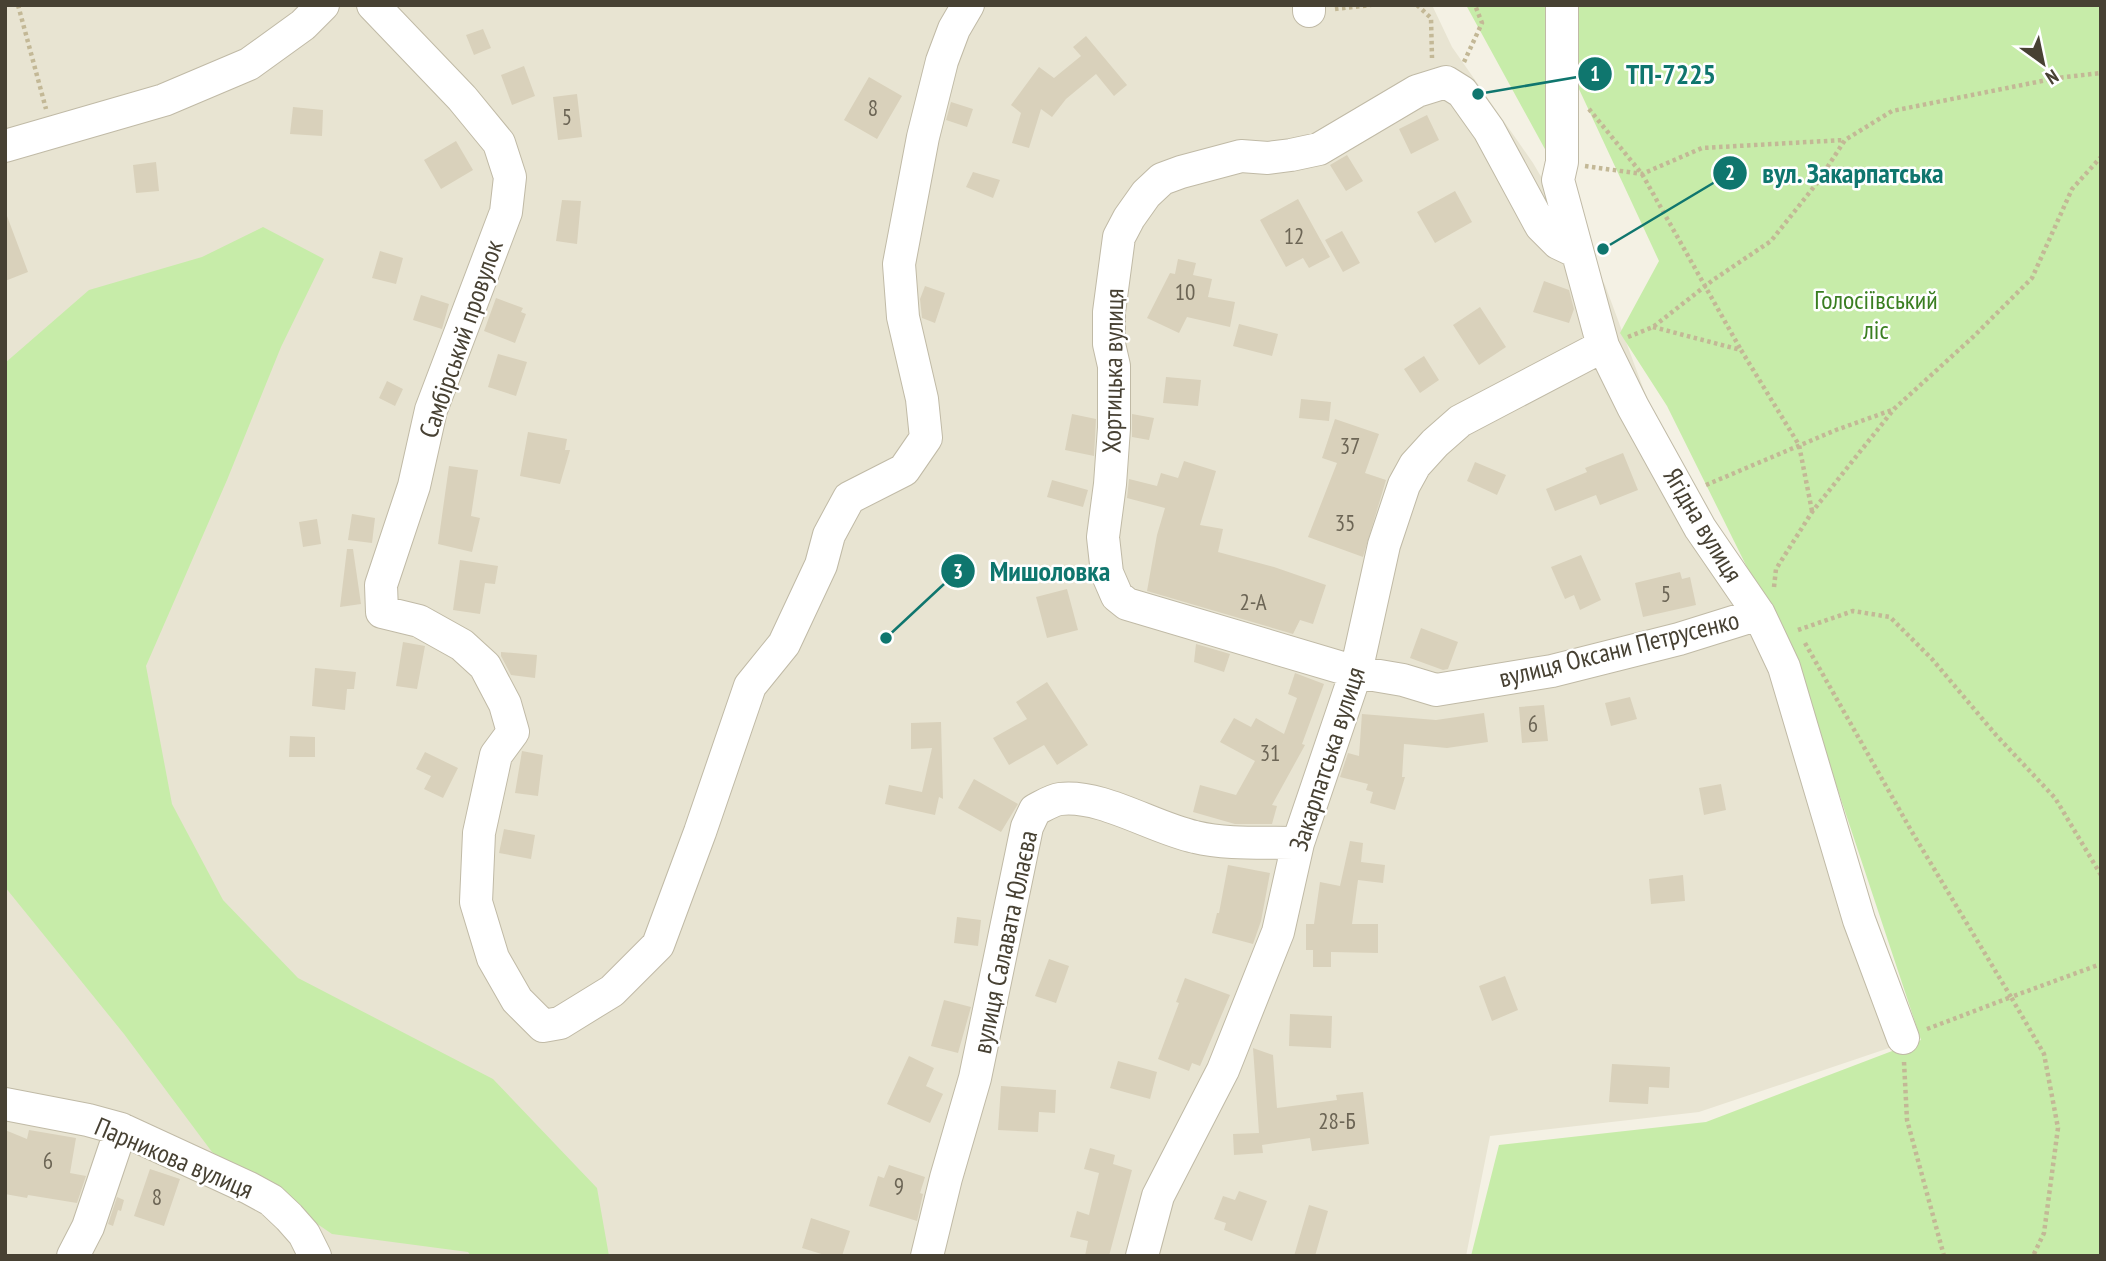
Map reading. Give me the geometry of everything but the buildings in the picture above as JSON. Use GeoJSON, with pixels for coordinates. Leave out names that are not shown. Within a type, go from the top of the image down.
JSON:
{"type":"FeatureCollection","features":[{"type":"Feature","properties":{"kind":"street"},"geometry":{"type":"LineString","coordinates":[[5,146],[164,100],[249,64],[303,25],[323,5]]}},
{"type":"Feature","properties":{"kind":"street","name":"Самбірський провулок"},"geometry":{"type":"LineString","coordinates":[[373,5],[462,98],[499,143],[510,177],[506,212],[430,410],[414,486],[381,585],[382,612],[419,621],[462,645],[485,666],[505,704],[513,732],[496,755],[479,834],[476,902],[493,958],[517,1000],[543,1026],[560,1023],[612,991],[658,945],[701,832],[750,686],[784,644],[821,565],[829,535],[849,498],[904,470],[926,438],[922,400],[903,317],[900,264],[923,137],[942,61],[954,29],[968,5]]}},
{"type":"Feature","properties":{"kind":"street","name":"Ягідна вулиця"},"geometry":{"type":"LineString","coordinates":[[1562,5],[1562,162],[1558,180],[1603,346],[1633,407],[1700,528],[1767,604],[1858,920],[1903,1038]]}},
{"type":"Feature","properties":{"kind":"street","name":"Хортицька вулиця"},"geometry":{"type":"LineString","coordinates":[[1356,672],[1127,604],[1117,596],[1107,573],[1103,537],[1114,428],[1114,366],[1109,344],[1109,312],[1119,237],[1146,194],[1162,179],[1241,156],[1268,158],[1319,149],[1417,91],[1446,82],[1462,92]]}},
{"type":"Feature","properties":{"kind":"street"},"geometry":{"type":"LineString","coordinates":[[1462,92],[1489,130],[1541,226],[1558,243],[1577,252]]}},
{"type":"Feature","properties":{"kind":"street","name":"Закарпатська вулиця"},"geometry":{"type":"LineString","coordinates":[[1142,1256],[1158,1196],[1223,1070],[1278,932],[1298,843],[1356,672],[1384,545],[1404,485],[1415,465],[1460,422],[1603,346]]}},
{"type":"Feature","properties":{"kind":"street","name":"вулиця Оксани Петрусенко"},"geometry":{"type":"LineString","coordinates":[[1356,672],[1402,680],[1436,690],[1552,671],[1679,639],[1767,604]]}},
{"type":"Feature","properties":{"kind":"street","name":"вулиця Салавата Юлаєва"},"geometry":{"type":"LineString","coordinates":[[927,1256],[975,1078],[1027,827],[1035,810],[1059,799],[1092,800],[1197,838],[1298,843]]}},
{"type":"Feature","properties":{"kind":"street","name":"Парникова вулиця"},"geometry":{"type":"LineString","coordinates":[[5,1104],[121,1129],[271,1200],[304,1234],[315,1256]]}},
{"type":"Feature","properties":{"kind":"street"},"geometry":{"type":"LineString","coordinates":[[73,1256],[88,1227],[121,1129]]}},
{"type":"Feature","properties":{"kind":"path"},"geometry":{"type":"LineString","coordinates":[[18,5],[52,132]]}},
{"type":"Feature","properties":{"kind":"path"},"geometry":{"type":"LineString","coordinates":[[1309,8],[1371,5]]}},
{"type":"Feature","properties":{"kind":"path"},"geometry":{"type":"LineString","coordinates":[[1417,5],[1431,18],[1432,57]]}},
{"type":"Feature","properties":{"kind":"path"},"geometry":{"type":"LineString","coordinates":[[1462,92],[1463,65],[1482,23],[1475,5]]}},
{"type":"Feature","properties":{"kind":"path"},"geometry":{"type":"LineString","coordinates":[[1603,346],[1653,327],[1771,240],[1817,183],[1844,140],[1892,111],[2057,78],[2101,73]]}},
{"type":"Feature","properties":{"kind":"path"},"geometry":{"type":"LineString","coordinates":[[1563,76],[1642,174],[1704,287],[1800,445],[1812,512]]}},
{"type":"Feature","properties":{"kind":"path"},"geometry":{"type":"LineString","coordinates":[[1562,162],[1642,174],[1702,148],[1844,140]]}},
{"type":"Feature","properties":{"kind":"path"},"geometry":{"type":"LineString","coordinates":[[1767,604],[1774,587],[1776,569],[1812,512],[1894,409],[1973,337],[2032,278],[2072,189],[2101,157]]}},
{"type":"Feature","properties":{"kind":"path"},"geometry":{"type":"LineString","coordinates":[[1653,327],[1741,350]]}},
{"type":"Feature","properties":{"kind":"path"},"geometry":{"type":"LineString","coordinates":[[1677,484],[1704,486],[1894,409]]}},
{"type":"Feature","properties":{"kind":"path"},"geometry":{"type":"LineString","coordinates":[[1798,629],[1853,611],[1890,617],[1932,659],[1996,735],[2055,798],[2101,875]]}},
{"type":"Feature","properties":{"kind":"path"},"geometry":{"type":"LineString","coordinates":[[1791,620],[1912,832],[2044,1054],[2058,1128],[2044,1233],[2033,1256]]}},
{"type":"Feature","properties":{"kind":"path"},"geometry":{"type":"LineString","coordinates":[[1944,1256],[1907,1120],[1903,1038],[2101,964]]}},
{"type":"Feature","properties":{"kind":"shaded area"},"geometry":{"type":"Polygon","coordinates":[[[5,5],[1432,5],[1452,47],[1533,163],[1605,285],[1669,458],[1759,614],[1895,1046],[1699,1112],[1490,1136],[1466,1256],[5,1256],[5,5]]]}},
{"type":"Feature","properties":{"kind":"green space"},"geometry":{"type":"Polygon","coordinates":[[[1466,5],[1546,5],[1546,151],[1466,5]]]}},
{"type":"Feature","properties":{"kind":"green space","name":"Голосіївський ліс"},"geometry":{"type":"Polygon","coordinates":[[[1576,5],[2101,5],[2101,1256],[1471,1256],[1499,1145],[1706,1122],[1921,1040],[1798,670],[1667,406],[1620,333],[1659,261],[1572,74],[1576,5]]]}},
{"type":"Feature","properties":{"kind":"green space"},"geometry":{"type":"Polygon","coordinates":[[[263,227],[324,259],[281,347],[227,480],[146,666],[172,804],[223,900],[298,978],[493,1079],[597,1188],[609,1256],[471,1256],[468,1252],[332,1234],[212,1152],[124,1034],[5,887],[5,363],[89,290],[202,257],[263,227]]]}},
{"type":"Feature","properties":{"kind":"place","name":"ТП-7225"},"geometry":{"type":"Point","coordinates":[1478,94]}},
{"type":"Feature","properties":{"kind":"place","name":"вул. Закарпатська"},"geometry":{"type":"Point","coordinates":[1603,249]}},
{"type":"Feature","properties":{"kind":"place","name":"Мишоловка"},"geometry":{"type":"Point","coordinates":[886,638]}}]}
